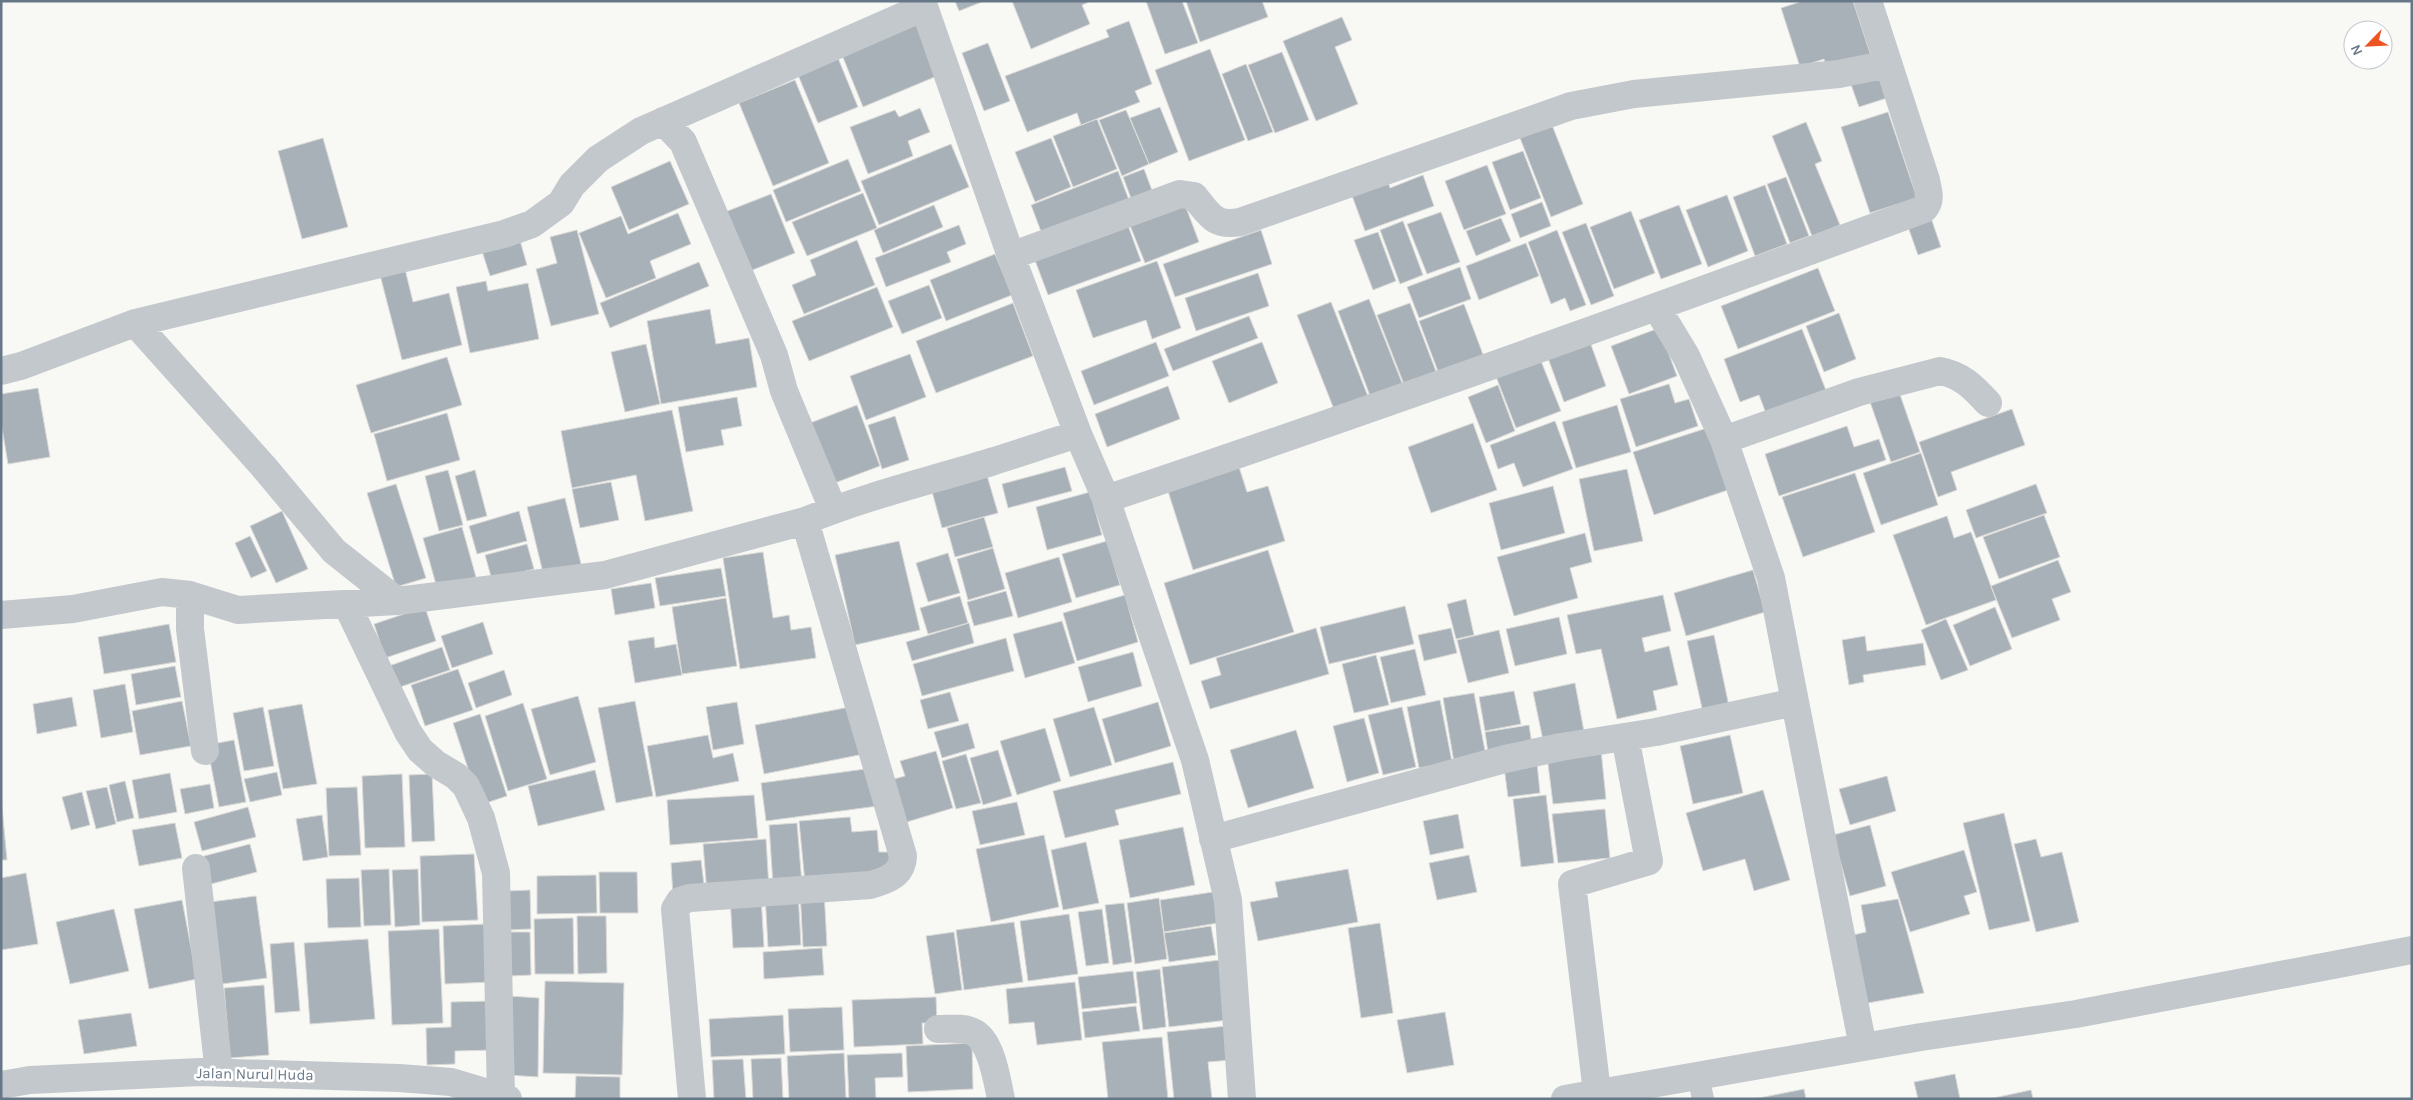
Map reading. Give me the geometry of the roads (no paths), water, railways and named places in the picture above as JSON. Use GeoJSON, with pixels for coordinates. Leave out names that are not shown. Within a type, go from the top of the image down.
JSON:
{"type":"FeatureCollection","features":[{"type":"Feature","properties":{"kind":"street"},"geometry":{"type":"LineString","coordinates":[[1106,499],[1326,425],[1657,308],[1924,209],[1929,204],[1930,198],[1926,180],[1868,1]]}},
{"type":"Feature","properties":{"kind":"street"},"geometry":{"type":"LineString","coordinates":[[1,371],[21,366],[135,323],[504,234],[532,224],[561,203],[572,185],[598,159],[641,131],[923,4],[1011,256],[1078,434],[1106,499],[1195,760],[1228,900],[1242,1099]]}},
{"type":"Feature","properties":{"kind":"street"},"geometry":{"type":"LineString","coordinates":[[1011,256],[1180,194],[1194,196],[1214,221],[1229,224],[1240,222],[1571,106],[1634,94],[1839,74],[1888,64]]}},
{"type":"Feature","properties":{"kind":"street"},"geometry":{"type":"LineString","coordinates":[[663,121],[683,142],[774,355],[784,391],[833,509]]}},
{"type":"Feature","properties":{"kind":"street"},"geometry":{"type":"LineString","coordinates":[[1657,308],[1686,356],[1724,440],[1771,578],[1863,1047]]}},
{"type":"Feature","properties":{"kind":"street"},"geometry":{"type":"LineString","coordinates":[[135,323],[262,466],[334,551],[397,601]]}},
{"type":"Feature","properties":{"kind":"street"},"geometry":{"type":"LineString","coordinates":[[1724,440],[1859,392],[1940,371],[1953,374],[1969,382],[1988,403]]}},
{"type":"Feature","properties":{"kind":"street"},"geometry":{"type":"LineString","coordinates":[[1,615],[73,609],[162,592],[190,595],[238,610],[347,605],[397,601],[605,575],[806,521],[833,509],[1078,434]]}},
{"type":"Feature","properties":{"kind":"street"},"geometry":{"type":"LineString","coordinates":[[692,1099],[675,909],[680,902],[690,898],[870,885],[894,876],[902,866],[902,856],[806,521]]}},
{"type":"Feature","properties":{"kind":"street"},"geometry":{"type":"LineString","coordinates":[[190,595],[190,629],[205,751]]}},
{"type":"Feature","properties":{"kind":"street"},"geometry":{"type":"LineString","coordinates":[[347,605],[408,732],[420,750],[436,764],[456,776],[466,786],[481,818],[496,874],[504,1097]]}},
{"type":"Feature","properties":{"kind":"street"},"geometry":{"type":"LineString","coordinates":[[1213,839],[1505,759],[1561,746],[1625,737],[1795,702]]}},
{"type":"Feature","properties":{"kind":"street"},"geometry":{"type":"LineString","coordinates":[[1597,1092],[1572,884],[1649,861],[1625,737]]}},
{"type":"Feature","properties":{"kind":"street"},"geometry":{"type":"LineString","coordinates":[[196,868],[219,1073]]}},
{"type":"Feature","properties":{"kind":"street"},"geometry":{"type":"LineString","coordinates":[[1565,1099],[1597,1092],[1701,1087],[1786,1062],[1863,1047],[2076,1014],[2412,950]]}},
{"type":"Feature","properties":{"kind":"street"},"geometry":{"type":"LineString","coordinates":[[938,1029],[957,1028],[973,1032],[981,1038],[994,1067],[1001,1099]]}},
{"type":"Feature","properties":{"kind":"street","name":"Jalan Nurul Huda"},"geometry":{"type":"LineString","coordinates":[[1,1085],[30,1080],[219,1073],[407,1078],[451,1082],[504,1097]]}}]}
